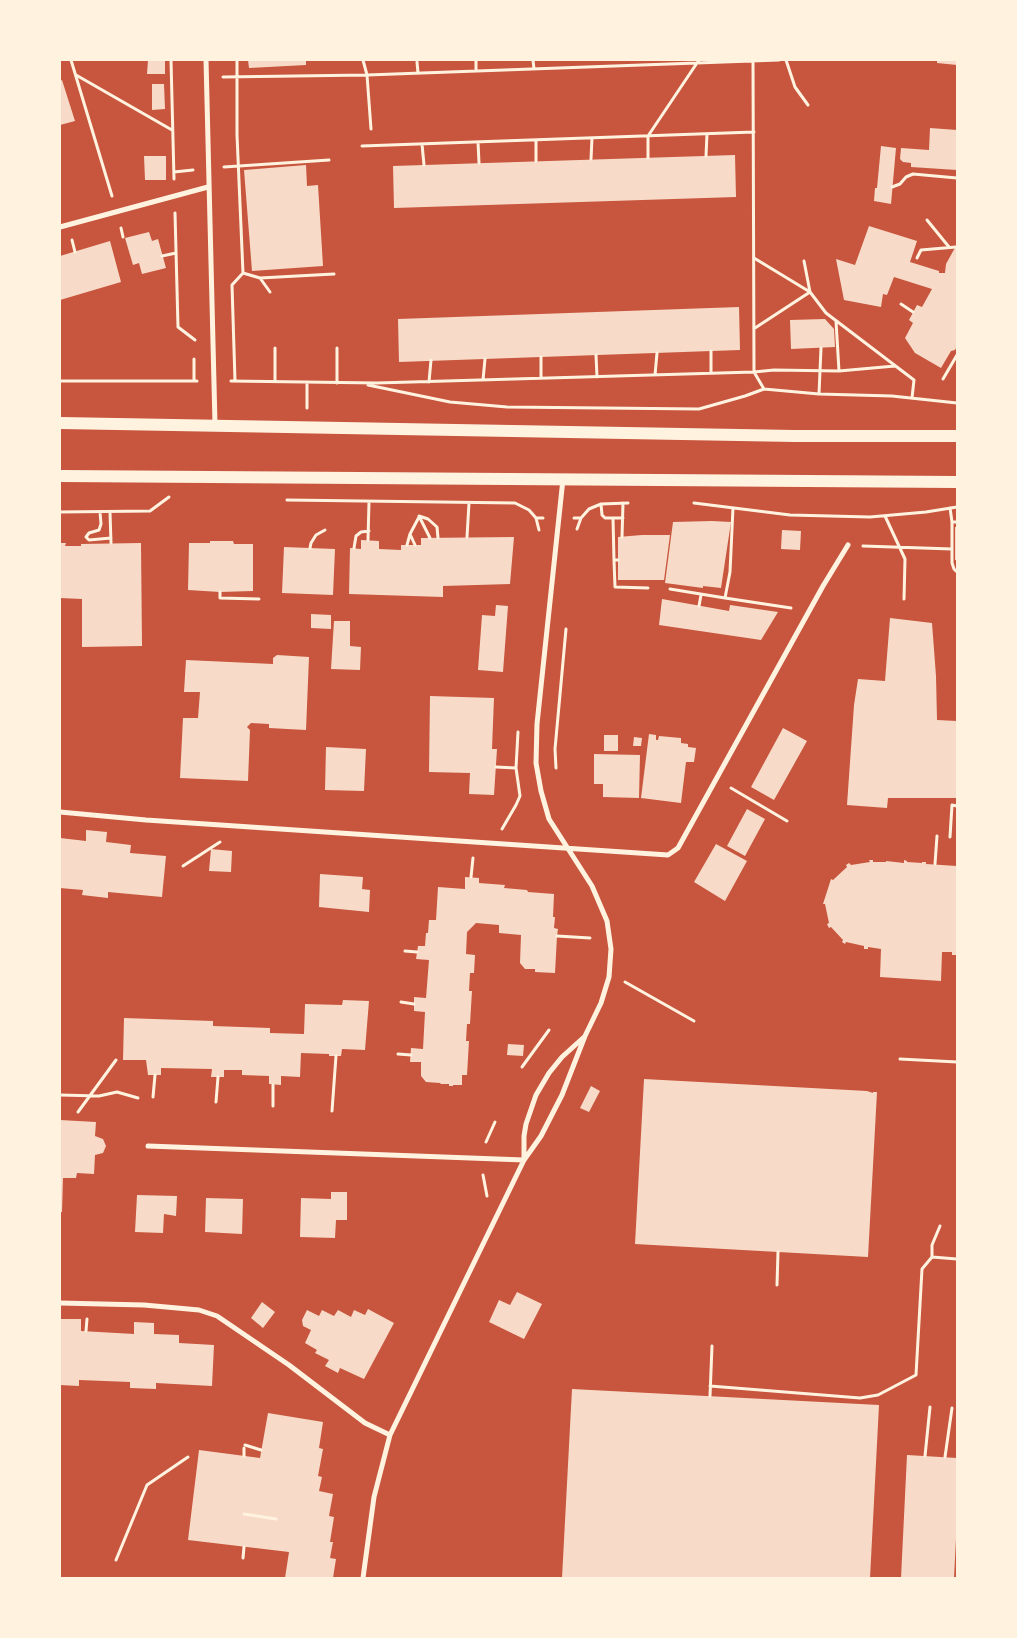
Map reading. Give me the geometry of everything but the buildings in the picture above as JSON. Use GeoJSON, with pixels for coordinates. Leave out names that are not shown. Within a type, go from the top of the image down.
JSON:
{"type":"FeatureCollection","features":[{"type":"Feature","properties":{"kind":"main road"},"geometry":{"type":"LineString","coordinates":[[60,424],[786,436],[957,436]]}},
{"type":"Feature","properties":{"kind":"main road"},"geometry":{"type":"LineString","coordinates":[[60,476],[957,482]]}},
{"type":"Feature","properties":{"kind":"street"},"geometry":{"type":"LineString","coordinates":[[206,60],[216,426]]}},
{"type":"Feature","properties":{"kind":"street"},"geometry":{"type":"LineString","coordinates":[[60,227],[208,186]]}},
{"type":"Feature","properties":{"kind":"street"},"geometry":{"type":"LineString","coordinates":[[363,1578],[374,1497],[390,1435],[524,1160],[541,1136],[562,1095],[585,1036],[605,992],[610,962],[610,934],[607,921],[592,886],[549,819],[536,763],[537,724],[563,478]]}},
{"type":"Feature","properties":{"kind":"street"},"geometry":{"type":"LineString","coordinates":[[60,812],[244,827],[668,855],[678,848],[848,545]]}},
{"type":"Feature","properties":{"kind":"street"},"geometry":{"type":"LineString","coordinates":[[524,1160],[526,1124],[536,1094],[562,1057],[585,1036]]}},
{"type":"Feature","properties":{"kind":"street"},"geometry":{"type":"LineString","coordinates":[[148,1146],[524,1160]]}},
{"type":"Feature","properties":{"kind":"street"},"geometry":{"type":"LineString","coordinates":[[60,1303],[144,1305],[198,1310],[217,1316],[289,1365],[365,1423],[390,1435]]}},
{"type":"Feature","properties":{"kind":"path"},"geometry":{"type":"LineString","coordinates":[[71,60],[123,237]]}},
{"type":"Feature","properties":{"kind":"path"},"geometry":{"type":"LineString","coordinates":[[171,60],[178,327],[195,339],[195,347]]}},
{"type":"Feature","properties":{"kind":"path"},"geometry":{"type":"LineString","coordinates":[[235,381],[232,285],[243,273],[237,60]]}},
{"type":"Feature","properties":{"kind":"path"},"geometry":{"type":"LineString","coordinates":[[363,60],[367,75],[371,129]]}},
{"type":"Feature","properties":{"kind":"path"},"geometry":{"type":"LineString","coordinates":[[476,60],[476,71]]}},
{"type":"Feature","properties":{"kind":"path"},"geometry":{"type":"LineString","coordinates":[[533,60],[534,69]]}},
{"type":"Feature","properties":{"kind":"path"},"geometry":{"type":"LineString","coordinates":[[588,60],[588,67]]}},
{"type":"Feature","properties":{"kind":"path"},"geometry":{"type":"LineString","coordinates":[[753,60],[754,372],[764,389]]}},
{"type":"Feature","properties":{"kind":"path"},"geometry":{"type":"LineString","coordinates":[[206,78],[534,69],[648,62],[779,60]]}},
{"type":"Feature","properties":{"kind":"path"},"geometry":{"type":"LineString","coordinates":[[786,60],[796,87],[808,105]]}},
{"type":"Feature","properties":{"kind":"path"},"geometry":{"type":"LineString","coordinates":[[417,62],[418,73]]}},
{"type":"Feature","properties":{"kind":"path"},"geometry":{"type":"LineString","coordinates":[[648,158],[648,136],[699,62]]}},
{"type":"Feature","properties":{"kind":"path"},"geometry":{"type":"LineString","coordinates":[[76,74],[172,130]]}},
{"type":"Feature","properties":{"kind":"path"},"geometry":{"type":"LineString","coordinates":[[362,146],[754,132]]}},
{"type":"Feature","properties":{"kind":"path"},"geometry":{"type":"LineString","coordinates":[[706,156],[707,134]]}},
{"type":"Feature","properties":{"kind":"path"},"geometry":{"type":"LineString","coordinates":[[591,159],[592,138]]}},
{"type":"Feature","properties":{"kind":"path"},"geometry":{"type":"LineString","coordinates":[[536,140],[536,161]]}},
{"type":"Feature","properties":{"kind":"path"},"geometry":{"type":"LineString","coordinates":[[478,142],[479,163]]}},
{"type":"Feature","properties":{"kind":"path"},"geometry":{"type":"LineString","coordinates":[[422,144],[424,165]]}},
{"type":"Feature","properties":{"kind":"path"},"geometry":{"type":"LineString","coordinates":[[174,172],[239,165],[329,160]]}},
{"type":"Feature","properties":{"kind":"path"},"geometry":{"type":"LineString","coordinates":[[892,187],[900,184],[906,176],[913,174],[957,178]]}},
{"type":"Feature","properties":{"kind":"path"},"geometry":{"type":"LineString","coordinates":[[927,220],[950,247]]}},
{"type":"Feature","properties":{"kind":"path"},"geometry":{"type":"LineString","coordinates":[[917,258],[921,250],[956,247]]}},
{"type":"Feature","properties":{"kind":"path"},"geometry":{"type":"LineString","coordinates":[[162,256],[176,253]]}},
{"type":"Feature","properties":{"kind":"path"},"geometry":{"type":"LineString","coordinates":[[754,258],[810,292],[826,313],[914,380],[912,398]]}},
{"type":"Feature","properties":{"kind":"path"},"geometry":{"type":"LineString","coordinates":[[804,261],[810,292]]}},
{"type":"Feature","properties":{"kind":"path"},"geometry":{"type":"LineString","coordinates":[[243,273],[260,278],[334,274]]}},
{"type":"Feature","properties":{"kind":"path"},"geometry":{"type":"LineString","coordinates":[[260,278],[270,292]]}},
{"type":"Feature","properties":{"kind":"path"},"geometry":{"type":"LineString","coordinates":[[755,328],[810,292]]}},
{"type":"Feature","properties":{"kind":"path"},"geometry":{"type":"LineString","coordinates":[[900,304],[913,312]]}},
{"type":"Feature","properties":{"kind":"path"},"geometry":{"type":"LineString","coordinates":[[836,321],[839,371]]}},
{"type":"Feature","properties":{"kind":"path"},"geometry":{"type":"LineString","coordinates":[[275,348],[275,381]]}},
{"type":"Feature","properties":{"kind":"path"},"geometry":{"type":"LineString","coordinates":[[337,348],[337,383]]}},
{"type":"Feature","properties":{"kind":"path"},"geometry":{"type":"LineString","coordinates":[[819,394],[821,348]]}},
{"type":"Feature","properties":{"kind":"path"},"geometry":{"type":"LineString","coordinates":[[711,351],[711,373]]}},
{"type":"Feature","properties":{"kind":"path"},"geometry":{"type":"LineString","coordinates":[[655,375],[657,353]]}},
{"type":"Feature","properties":{"kind":"path"},"geometry":{"type":"LineString","coordinates":[[596,355],[597,377]]}},
{"type":"Feature","properties":{"kind":"path"},"geometry":{"type":"LineString","coordinates":[[943,379],[957,355]]}},
{"type":"Feature","properties":{"kind":"path"},"geometry":{"type":"LineString","coordinates":[[194,356],[194,381]]}},
{"type":"Feature","properties":{"kind":"path"},"geometry":{"type":"LineString","coordinates":[[541,356],[541,378]]}},
{"type":"Feature","properties":{"kind":"path"},"geometry":{"type":"LineString","coordinates":[[483,380],[485,359]]}},
{"type":"Feature","properties":{"kind":"path"},"geometry":{"type":"LineString","coordinates":[[430,382],[431,360]]}},
{"type":"Feature","properties":{"kind":"path"},"geometry":{"type":"LineString","coordinates":[[60,381],[430,382],[774,370],[839,371],[895,366]]}},
{"type":"Feature","properties":{"kind":"path"},"geometry":{"type":"LineString","coordinates":[[360,383],[450,402],[507,408],[699,409],[764,389],[819,394],[912,398],[957,403]]}},
{"type":"Feature","properties":{"kind":"path"},"geometry":{"type":"LineString","coordinates":[[60,512],[150,511],[169,497],[178,496]]}},
{"type":"Feature","properties":{"kind":"path"},"geometry":{"type":"LineString","coordinates":[[281,500],[515,503],[529,510],[536,518],[581,518]]}},
{"type":"Feature","properties":{"kind":"path"},"geometry":{"type":"LineString","coordinates":[[368,540],[369,502]]}},
{"type":"Feature","properties":{"kind":"path"},"geometry":{"type":"LineString","coordinates":[[467,538],[468,502]]}},
{"type":"Feature","properties":{"kind":"path"},"geometry":{"type":"LineString","coordinates":[[690,502],[790,515],[885,516],[957,507]]}},
{"type":"Feature","properties":{"kind":"path"},"geometry":{"type":"LineString","coordinates":[[622,537],[623,503]]}},
{"type":"Feature","properties":{"kind":"path"},"geometry":{"type":"LineString","coordinates":[[575,537],[581,518],[589,509],[601,504],[632,503]]}},
{"type":"Feature","properties":{"kind":"path"},"geometry":{"type":"LineString","coordinates":[[601,504],[602,515],[605,518],[622,518]]}},
{"type":"Feature","properties":{"kind":"path"},"geometry":{"type":"LineString","coordinates":[[725,598],[730,572],[733,508]]}},
{"type":"Feature","properties":{"kind":"path"},"geometry":{"type":"LineString","coordinates":[[950,508],[952,563],[957,572]]}},
{"type":"Feature","properties":{"kind":"path"},"geometry":{"type":"LineString","coordinates":[[100,512],[101,524],[99,530],[86,536],[89,540],[111,538]]}},
{"type":"Feature","properties":{"kind":"path"},"geometry":{"type":"LineString","coordinates":[[110,512],[111,544]]}},
{"type":"Feature","properties":{"kind":"path"},"geometry":{"type":"LineString","coordinates":[[407,545],[419,516]]}},
{"type":"Feature","properties":{"kind":"path"},"geometry":{"type":"LineString","coordinates":[[419,516],[428,518],[437,527],[438,538]]}},
{"type":"Feature","properties":{"kind":"path"},"geometry":{"type":"LineString","coordinates":[[419,516],[430,538]]}},
{"type":"Feature","properties":{"kind":"path"},"geometry":{"type":"LineString","coordinates":[[885,516],[905,559],[904,599]]}},
{"type":"Feature","properties":{"kind":"path"},"geometry":{"type":"LineString","coordinates":[[613,518],[616,560],[615,587],[648,588]]}},
{"type":"Feature","properties":{"kind":"path"},"geometry":{"type":"LineString","coordinates":[[952,522],[957,522]]}},
{"type":"Feature","properties":{"kind":"path"},"geometry":{"type":"LineString","coordinates":[[310,548],[316,535],[325,530]]}},
{"type":"Feature","properties":{"kind":"path"},"geometry":{"type":"LineString","coordinates":[[354,548],[356,536],[361,532],[369,531]]}},
{"type":"Feature","properties":{"kind":"path"},"geometry":{"type":"LineString","coordinates":[[410,534],[415,545]]}},
{"type":"Feature","properties":{"kind":"path"},"geometry":{"type":"LineString","coordinates":[[848,545],[952,549]]}},
{"type":"Feature","properties":{"kind":"path"},"geometry":{"type":"LineString","coordinates":[[724,571],[730,572]]}},
{"type":"Feature","properties":{"kind":"path"},"geometry":{"type":"LineString","coordinates":[[670,589],[798,609]]}},
{"type":"Feature","properties":{"kind":"path"},"geometry":{"type":"LineString","coordinates":[[220,592],[220,598],[259,598]]}},
{"type":"Feature","properties":{"kind":"path"},"geometry":{"type":"LineString","coordinates":[[699,606],[702,594]]}},
{"type":"Feature","properties":{"kind":"path"},"geometry":{"type":"LineString","coordinates":[[746,608],[747,601]]}},
{"type":"Feature","properties":{"kind":"path"},"geometry":{"type":"LineString","coordinates":[[758,609],[759,603]]}},
{"type":"Feature","properties":{"kind":"path"},"geometry":{"type":"LineString","coordinates":[[557,776],[556,750],[567,626]]}},
{"type":"Feature","properties":{"kind":"path"},"geometry":{"type":"LineString","coordinates":[[496,767],[516,768]]}},
{"type":"Feature","properties":{"kind":"path"},"geometry":{"type":"LineString","coordinates":[[730,788],[787,820]]}},
{"type":"Feature","properties":{"kind":"path"},"geometry":{"type":"LineString","coordinates":[[950,837],[952,805],[957,806]]}},
{"type":"Feature","properties":{"kind":"path"},"geometry":{"type":"LineString","coordinates":[[183,866],[244,827]]}},
{"type":"Feature","properties":{"kind":"path"},"geometry":{"type":"LineString","coordinates":[[935,864],[937,836]]}},
{"type":"Feature","properties":{"kind":"path"},"geometry":{"type":"LineString","coordinates":[[471,877],[473,858]]}},
{"type":"Feature","properties":{"kind":"path"},"geometry":{"type":"LineString","coordinates":[[557,936],[590,938]]}},
{"type":"Feature","properties":{"kind":"path"},"geometry":{"type":"LineString","coordinates":[[405,951],[417,952]]}},
{"type":"Feature","properties":{"kind":"path"},"geometry":{"type":"LineString","coordinates":[[626,983],[694,1021]]}},
{"type":"Feature","properties":{"kind":"path"},"geometry":{"type":"LineString","coordinates":[[401,1002],[414,1004]]}},
{"type":"Feature","properties":{"kind":"path"},"geometry":{"type":"LineString","coordinates":[[522,1066],[549,1030]]}},
{"type":"Feature","properties":{"kind":"path"},"geometry":{"type":"LineString","coordinates":[[398,1054],[411,1055]]}},
{"type":"Feature","properties":{"kind":"path"},"geometry":{"type":"LineString","coordinates":[[332,1111],[336,1056]]}},
{"type":"Feature","properties":{"kind":"path"},"geometry":{"type":"LineString","coordinates":[[900,1059],[957,1062]]}},
{"type":"Feature","properties":{"kind":"path"},"geometry":{"type":"LineString","coordinates":[[78,1112],[116,1060]]}},
{"type":"Feature","properties":{"kind":"path"},"geometry":{"type":"LineString","coordinates":[[154,1097],[155,1075]]}},
{"type":"Feature","properties":{"kind":"path"},"geometry":{"type":"LineString","coordinates":[[216,1102],[218,1077]]}},
{"type":"Feature","properties":{"kind":"path"},"geometry":{"type":"LineString","coordinates":[[273,1085],[273,1106]]}},
{"type":"Feature","properties":{"kind":"path"},"geometry":{"type":"LineString","coordinates":[[60,1095],[90,1096],[117,1092],[138,1098]]}},
{"type":"Feature","properties":{"kind":"path"},"geometry":{"type":"LineString","coordinates":[[487,1201],[482,1159],[495,1122]]}},
{"type":"Feature","properties":{"kind":"path"},"geometry":{"type":"LineString","coordinates":[[710,1386],[860,1398],[878,1395],[916,1375],[922,1269],[932,1257],[932,1245],[940,1226]]}},
{"type":"Feature","properties":{"kind":"path"},"geometry":{"type":"LineString","coordinates":[[777,1285],[778,1252]]}},
{"type":"Feature","properties":{"kind":"path"},"geometry":{"type":"LineString","coordinates":[[932,1257],[957,1259]]}},
{"type":"Feature","properties":{"kind":"path"},"geometry":{"type":"LineString","coordinates":[[710,1396],[712,1346]]}},
{"type":"Feature","properties":{"kind":"path"},"geometry":{"type":"LineString","coordinates":[[925,1456],[930,1407]]}},
{"type":"Feature","properties":{"kind":"path"},"geometry":{"type":"LineString","coordinates":[[945,1457],[952,1408]]}},
{"type":"Feature","properties":{"kind":"path"},"geometry":{"type":"LineString","coordinates":[[244,1456],[245,1447],[261,1450]]}},
{"type":"Feature","properties":{"kind":"path"},"geometry":{"type":"LineString","coordinates":[[116,1560],[147,1485],[188,1457]]}},
{"type":"Feature","properties":{"kind":"path"},"geometry":{"type":"LineString","coordinates":[[244,1514],[276,1519]]}},
{"type":"Feature","properties":{"kind":"path"},"geometry":{"type":"LineString","coordinates":[[243,1558],[244,1547]]}}]}
